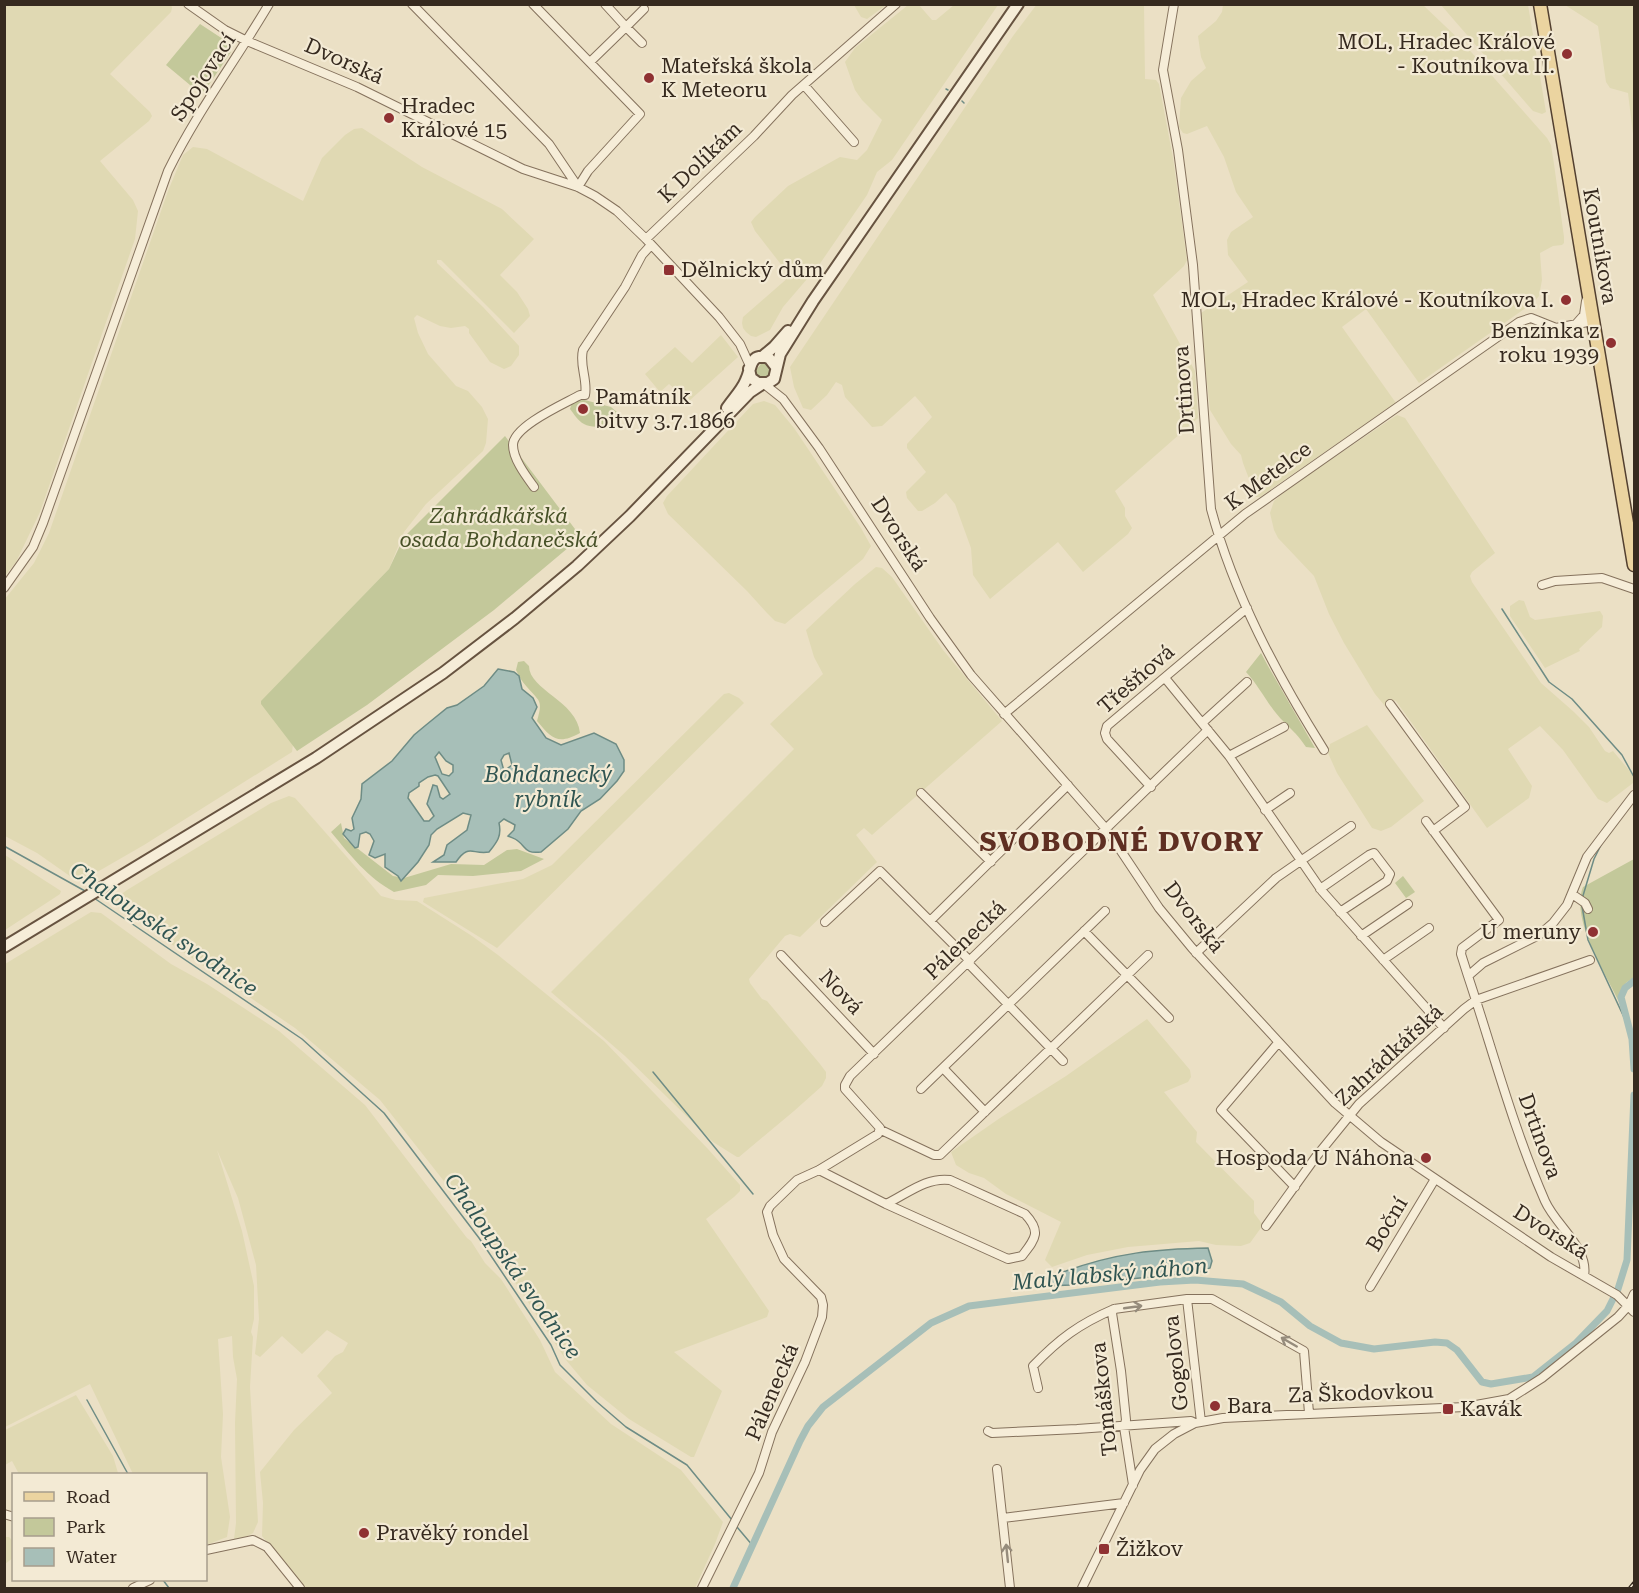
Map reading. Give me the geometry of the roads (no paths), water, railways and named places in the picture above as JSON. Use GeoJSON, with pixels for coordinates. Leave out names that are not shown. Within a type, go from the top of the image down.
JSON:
{"type":"FeatureCollection","features":[{"type":"Feature","properties":{"kind":"main road"},"geometry":{"type":"LineString","coordinates":[[4,947],[315,758],[409,698],[498,632],[587,556],[750,392],[771,381],[780,354],[813,301],[1018,4]]}},
{"type":"Feature","properties":{"kind":"main road","name":"Koutníkova"},"geometry":{"type":"LineString","coordinates":[[1540,4],[1635,565]]}},
{"type":"Feature","properties":{"kind":"main road"},"geometry":{"type":"LineString","coordinates":[[705,437],[741,388],[753,361],[774,347],[813,301]]}},
{"type":"Feature","properties":{"kind":"main road","name":"Dvorská"},"geometry":{"type":"LineString","coordinates":[[761,357],[769,358],[776,371]]}},
{"type":"Feature","properties":{"kind":"main road","name":"Dvorská"},"geometry":{"type":"LineString","coordinates":[[749,368],[754,381],[763,384]]}},
{"type":"Feature","properties":{"kind":"street","name":"Dvorská"},"geometry":{"type":"LineString","coordinates":[[188,4],[225,30],[248,41],[357,87],[523,169],[578,187],[595,196],[617,211],[649,242],[719,318],[740,344],[749,368]]}},
{"type":"Feature","properties":{"kind":"street","name":"Spojovací"},"geometry":{"type":"LineString","coordinates":[[4,588],[33,547],[43,523],[168,171],[185,137],[248,41],[269,4]]}},
{"type":"Feature","properties":{"kind":"street"},"geometry":{"type":"LineString","coordinates":[[412,4],[549,144],[578,187]]}},
{"type":"Feature","properties":{"kind":"street"},"geometry":{"type":"LineString","coordinates":[[533,4],[640,114],[588,171],[578,187]]}},
{"type":"Feature","properties":{"kind":"street"},"geometry":{"type":"LineString","coordinates":[[605,4],[642,44]]}},
{"type":"Feature","properties":{"kind":"street","name":"K Dolíkám"},"geometry":{"type":"LineString","coordinates":[[534,487],[516,454],[513,445],[515,439],[522,430],[540,417],[580,395],[585,395],[583,350],[625,287],[649,242],[804,85],[896,4]]}},
{"type":"Feature","properties":{"kind":"street","name":"Drtinova"},"geometry":{"type":"LineString","coordinates":[[1174,4],[1163,70],[1178,150],[1193,265],[1211,509],[1218,535],[1270,659],[1324,750]]}},
{"type":"Feature","properties":{"kind":"street"},"geometry":{"type":"LineString","coordinates":[[590,62],[644,9]]}},
{"type":"Feature","properties":{"kind":"street"},"geometry":{"type":"LineString","coordinates":[[804,85],[854,142]]}},
{"type":"Feature","properties":{"kind":"street"},"geometry":{"type":"LineString","coordinates":[[1575,324],[1585,313],[1587,287]]}},
{"type":"Feature","properties":{"kind":"street","name":"K Metelce"},"geometry":{"type":"LineString","coordinates":[[1004,714],[1245,514],[1519,322],[1531,318],[1556,328],[1593,321]]}},
{"type":"Feature","properties":{"kind":"street"},"geometry":{"type":"LineString","coordinates":[[1575,324],[1587,329],[1598,348]]}},
{"type":"Feature","properties":{"kind":"street","name":"Dvorská"},"geometry":{"type":"LineString","coordinates":[[740,344],[761,357]]}},
{"type":"Feature","properties":{"kind":"street","name":"Dvorská"},"geometry":{"type":"LineString","coordinates":[[776,371],[783,399]]}},
{"type":"Feature","properties":{"kind":"street","name":"Dvorská"},"geometry":{"type":"LineString","coordinates":[[763,384],[783,399],[819,448],[948,645],[1004,714],[1107,830],[1160,908],[1196,953],[1278,1043],[1348,1116],[1381,1142],[1551,1257],[1617,1294],[1629,1305]]}},
{"type":"Feature","properties":{"kind":"street"},"geometry":{"type":"LineString","coordinates":[[1542,585],[1555,581],[1602,578],[1635,589]]}},
{"type":"Feature","properties":{"kind":"street","name":"Třešňová"},"geometry":{"type":"LineString","coordinates":[[1151,787],[1107,739],[1106,730],[1109,724],[1247,608]]}},
{"type":"Feature","properties":{"kind":"street"},"geometry":{"type":"LineString","coordinates":[[1165,678],[1229,756],[1320,889],[1444,1028]]}},
{"type":"Feature","properties":{"kind":"street"},"geometry":{"type":"LineString","coordinates":[[1202,723],[1247,682]]}},
{"type":"Feature","properties":{"kind":"street"},"geometry":{"type":"LineString","coordinates":[[1390,704],[1465,807],[1433,831]]}},
{"type":"Feature","properties":{"kind":"street"},"geometry":{"type":"LineString","coordinates":[[1229,756],[1284,727]]}},
{"type":"Feature","properties":{"kind":"street","name":"Pálenecká"},"geometry":{"type":"LineString","coordinates":[[702,1588],[759,1473],[772,1432],[805,1362],[822,1317],[823,1305],[820,1297],[784,1259],[773,1235],[767,1212],[770,1206],[797,1179],[819,1170],[878,1134],[881,1130],[845,1089],[850,1076],[1208,730]]}},
{"type":"Feature","properties":{"kind":"street"},"geometry":{"type":"LineString","coordinates":[[930,921],[1068,785]]}},
{"type":"Feature","properties":{"kind":"street"},"geometry":{"type":"LineString","coordinates":[[921,793],[991,862]]}},
{"type":"Feature","properties":{"kind":"street"},"geometry":{"type":"LineString","coordinates":[[1265,810],[1290,793]]}},
{"type":"Feature","properties":{"kind":"street"},"geometry":{"type":"LineString","coordinates":[[1468,976],[1483,963],[1545,931],[1562,911],[1572,894],[1587,857],[1635,795]]}},
{"type":"Feature","properties":{"kind":"street"},"geometry":{"type":"LineString","coordinates":[[1426,821],[1502,918],[1462,948],[1461,954],[1476,1000]]}},
{"type":"Feature","properties":{"kind":"street"},"geometry":{"type":"LineString","coordinates":[[1196,953],[1276,878],[1351,826]]}},
{"type":"Feature","properties":{"kind":"street"},"geometry":{"type":"LineString","coordinates":[[1320,889],[1374,853],[1390,874],[1387,881],[1340,912]]}},
{"type":"Feature","properties":{"kind":"street"},"geometry":{"type":"LineString","coordinates":[[825,922],[878,871],[881,872],[1063,1061]]}},
{"type":"Feature","properties":{"kind":"street"},"geometry":{"type":"LineString","coordinates":[[1572,894],[1585,903],[1588,909]]}},
{"type":"Feature","properties":{"kind":"street"},"geometry":{"type":"LineString","coordinates":[[1361,936],[1408,904]]}},
{"type":"Feature","properties":{"kind":"street"},"geometry":{"type":"LineString","coordinates":[[921,1089],[1105,911]]}},
{"type":"Feature","properties":{"kind":"street"},"geometry":{"type":"LineString","coordinates":[[1383,960],[1429,928]]}},
{"type":"Feature","properties":{"kind":"street"},"geometry":{"type":"LineString","coordinates":[[1084,931],[1170,1017]]}},
{"type":"Feature","properties":{"kind":"street","name":"Nová"},"geometry":{"type":"LineString","coordinates":[[781,955],[874,1054]]}},
{"type":"Feature","properties":{"kind":"street"},"geometry":{"type":"LineString","coordinates":[[881,1130],[938,1155],[1148,955]]}},
{"type":"Feature","properties":{"kind":"street","name":"Zahrádkářská"},"geometry":{"type":"LineString","coordinates":[[1266,1226],[1359,1104],[1476,1000],[1590,960]]}},
{"type":"Feature","properties":{"kind":"street","name":"Drtinova"},"geometry":{"type":"LineString","coordinates":[[1476,1000],[1534,1175],[1549,1210],[1581,1253],[1586,1266],[1584,1276]]}},
{"type":"Feature","properties":{"kind":"street"},"geometry":{"type":"LineString","coordinates":[[1155,1018],[1163,1011]]}},
{"type":"Feature","properties":{"kind":"street"},"geometry":{"type":"LineString","coordinates":[[1278,1043],[1221,1110],[1295,1187]]}},
{"type":"Feature","properties":{"kind":"street"},"geometry":{"type":"LineString","coordinates":[[943,1068],[985,1112]]}},
{"type":"Feature","properties":{"kind":"street"},"geometry":{"type":"LineString","coordinates":[[819,1170],[886,1204],[1008,1259],[1022,1256],[1034,1240],[1036,1229],[1034,1223],[1025,1214],[950,1180],[938,1178],[927,1181],[886,1204]]}},
{"type":"Feature","properties":{"kind":"street","name":"Boční"},"geometry":{"type":"LineString","coordinates":[[1370,1287],[1435,1179]]}},
{"type":"Feature","properties":{"kind":"street","name":"Za Škodovkou"},"geometry":{"type":"LineString","coordinates":[[1082,1588],[1140,1470],[1155,1449],[1174,1434],[1198,1422],[1223,1418],[1465,1407],[1509,1399],[1542,1378],[1618,1317],[1635,1294]]}},
{"type":"Feature","properties":{"kind":"street","name":"Tomáškova"},"geometry":{"type":"LineString","coordinates":[[1038,1389],[1033,1366],[1065,1335],[1089,1320],[1114,1309],[1187,1299],[1212,1299],[1304,1351],[1310,1413]]}},
{"type":"Feature","properties":{"kind":"street","name":"Gogolova"},"geometry":{"type":"LineString","coordinates":[[1187,1299],[1198,1422]]}},
{"type":"Feature","properties":{"kind":"street"},"geometry":{"type":"LineString","coordinates":[[1629,1305],[1635,1312]]}},
{"type":"Feature","properties":{"kind":"street","name":"Tomáškova"},"geometry":{"type":"LineString","coordinates":[[1114,1309],[1112,1313],[1126,1420],[1124,1427],[1133,1485]]}},
{"type":"Feature","properties":{"kind":"street"},"geometry":{"type":"LineString","coordinates":[[988,1431],[1124,1427],[1198,1422]]}},
{"type":"Feature","properties":{"kind":"street"},"geometry":{"type":"LineString","coordinates":[[997,1469],[1010,1588]]}},
{"type":"Feature","properties":{"kind":"street"},"geometry":{"type":"LineString","coordinates":[[1003,1518],[1124,1503]]}},
{"type":"Feature","properties":{"kind":"street"},"geometry":{"type":"LineString","coordinates":[[207,1550],[253,1540],[267,1547],[300,1588]]}},
{"type":"Feature","properties":{"kind":"water","name":"Bohdanecký rybník"},"geometry":{"type":"Polygon","coordinates":[[[498,669],[514,672],[519,676],[522,689],[533,698],[537,707],[532,718],[546,738],[561,745],[594,733],[616,744],[624,760],[624,771],[600,799],[581,811],[568,829],[541,852],[529,851],[517,840],[508,836],[514,830],[515,825],[504,819],[499,823],[498,839],[489,852],[468,851],[456,862],[433,862],[444,855],[447,845],[467,830],[471,815],[463,813],[431,835],[429,845],[418,862],[401,881],[385,867],[385,854],[375,858],[369,855],[374,841],[370,834],[366,832],[360,834],[358,847],[355,848],[343,834],[346,829],[351,831],[354,829],[352,818],[361,799],[362,784],[392,761],[414,735],[447,708],[457,705],[484,686],[498,669]],[[439,752],[435,757],[442,774],[449,776],[453,772],[453,765],[446,761],[439,752]],[[509,753],[501,760],[504,771],[512,765],[509,753]],[[438,776],[428,777],[409,793],[408,798],[424,821],[429,821],[434,816],[427,804],[433,785],[437,786],[440,797],[443,799],[450,794],[438,776]]]}},
{"type":"Feature","properties":{"kind":"water"},"geometry":{"type":"Polygon","coordinates":[[[1208,1248],[1212,1261],[1210,1268],[1199,1272],[1071,1285],[1046,1286],[1042,1283],[1053,1275],[1119,1256],[1170,1249],[1208,1248]]]}},
{"type":"Feature","properties":{"kind":"waterway"},"geometry":{"type":"LineString","coordinates":[[1502,609],[1549,682],[1572,699],[1622,755],[1634,777]]}},
{"type":"Feature","properties":{"kind":"waterway"},"geometry":{"type":"LineString","coordinates":[[1582,899],[1594,859],[1603,841]]}},
{"type":"Feature","properties":{"kind":"waterway","name":"Chaloupská svodnice"},"geometry":{"type":"LineString","coordinates":[[4,846],[85,891]]}},
{"type":"Feature","properties":{"kind":"waterway","name":"Chaloupská svodnice"},"geometry":{"type":"LineString","coordinates":[[94,898],[302,1039],[384,1113],[479,1238],[551,1345],[560,1365],[626,1427],[687,1465],[732,1520]]}},
{"type":"Feature","properties":{"kind":"waterway"},"geometry":{"type":"LineString","coordinates":[[1582,906],[1588,940],[1629,1028]]}},
{"type":"Feature","properties":{"kind":"waterway","name":"Malý labský náhon"},"geometry":{"type":"LineString","coordinates":[[1634,981],[1625,988],[1621,997],[1632,1039],[1634,1069]]}},
{"type":"Feature","properties":{"kind":"waterway"},"geometry":{"type":"LineString","coordinates":[[653,1072],[753,1194]]}},
{"type":"Feature","properties":{"kind":"waterway","name":"Malý labský náhon"},"geometry":{"type":"LineString","coordinates":[[733,1588],[800,1441],[823,1407],[931,1323],[969,1306],[1160,1282],[1195,1280],[1243,1284],[1281,1302],[1310,1326],[1341,1343],[1374,1349],[1435,1342],[1447,1343],[1457,1350],[1482,1382],[1491,1384],[1533,1377],[1576,1343],[1607,1311],[1618,1289],[1627,1260],[1634,1095]]}},
{"type":"Feature","properties":{"kind":"waterway"},"geometry":{"type":"LineString","coordinates":[[87,1400],[127,1473]]}},
{"type":"Feature","properties":{"kind":"waterway","name":"Chaloupská svodnice"},"geometry":{"type":"LineString","coordinates":[[737,1527],[753,1546]]}},
{"type":"Feature","properties":{"kind":"waterway"},"geometry":{"type":"LineString","coordinates":[[164,1581],[169,1588]]}},
{"type":"Feature","properties":{"kind":"railway"},"geometry":{"type":"LineString","coordinates":[[1630,1588],[1634,1583]]}},
{"type":"Feature","properties":{"kind":"place","name":"MOL, Hradec Králové - Koutníkova II."},"geometry":{"type":"Point","coordinates":[1567,54]}},
{"type":"Feature","properties":{"kind":"place","name":"Mateřská škola K Meteoru"},"geometry":{"type":"Point","coordinates":[649,78]}},
{"type":"Feature","properties":{"kind":"place","name":"Hradec Králové 15"},"geometry":{"type":"Point","coordinates":[389,118]}},
{"type":"Feature","properties":{"kind":"place","name":"Dělnický dům"},"geometry":{"type":"Point","coordinates":[669,270]}},
{"type":"Feature","properties":{"kind":"place","name":"MOL, Hradec Králové - Koutníkova I."},"geometry":{"type":"Point","coordinates":[1566,300]}},
{"type":"Feature","properties":{"kind":"place","name":"Benzínka z roku 1939"},"geometry":{"type":"Point","coordinates":[1611,343]}},
{"type":"Feature","properties":{"kind":"place","name":"Památník bitvy 3.7.1866"},"geometry":{"type":"Point","coordinates":[583,409]}},
{"type":"Feature","properties":{"kind":"place","name":"U meruny"},"geometry":{"type":"Point","coordinates":[1593,932]}},
{"type":"Feature","properties":{"kind":"place","name":"Hospoda U Náhona"},"geometry":{"type":"Point","coordinates":[1426,1158]}},
{"type":"Feature","properties":{"kind":"place","name":"Bara"},"geometry":{"type":"Point","coordinates":[1215,1406]}},
{"type":"Feature","properties":{"kind":"place","name":"Kavák"},"geometry":{"type":"Point","coordinates":[1448,1409]}},
{"type":"Feature","properties":{"kind":"place","name":"Pravěký rondel"},"geometry":{"type":"Point","coordinates":[364,1533]}},
{"type":"Feature","properties":{"kind":"place","name":"Žižkov"},"geometry":{"type":"Point","coordinates":[1104,1549]}},
{"type":"Feature","properties":{"kind":"district","name":"SVOBODNÉ DVORY"},"geometry":{"type":"Point","coordinates":[1122,842]}},
{"type":"Feature","properties":{"kind":"park label","name":"Zahrádkářská osada Bohdanečská"},"geometry":{"type":"Point","coordinates":[499,528]}}]}
